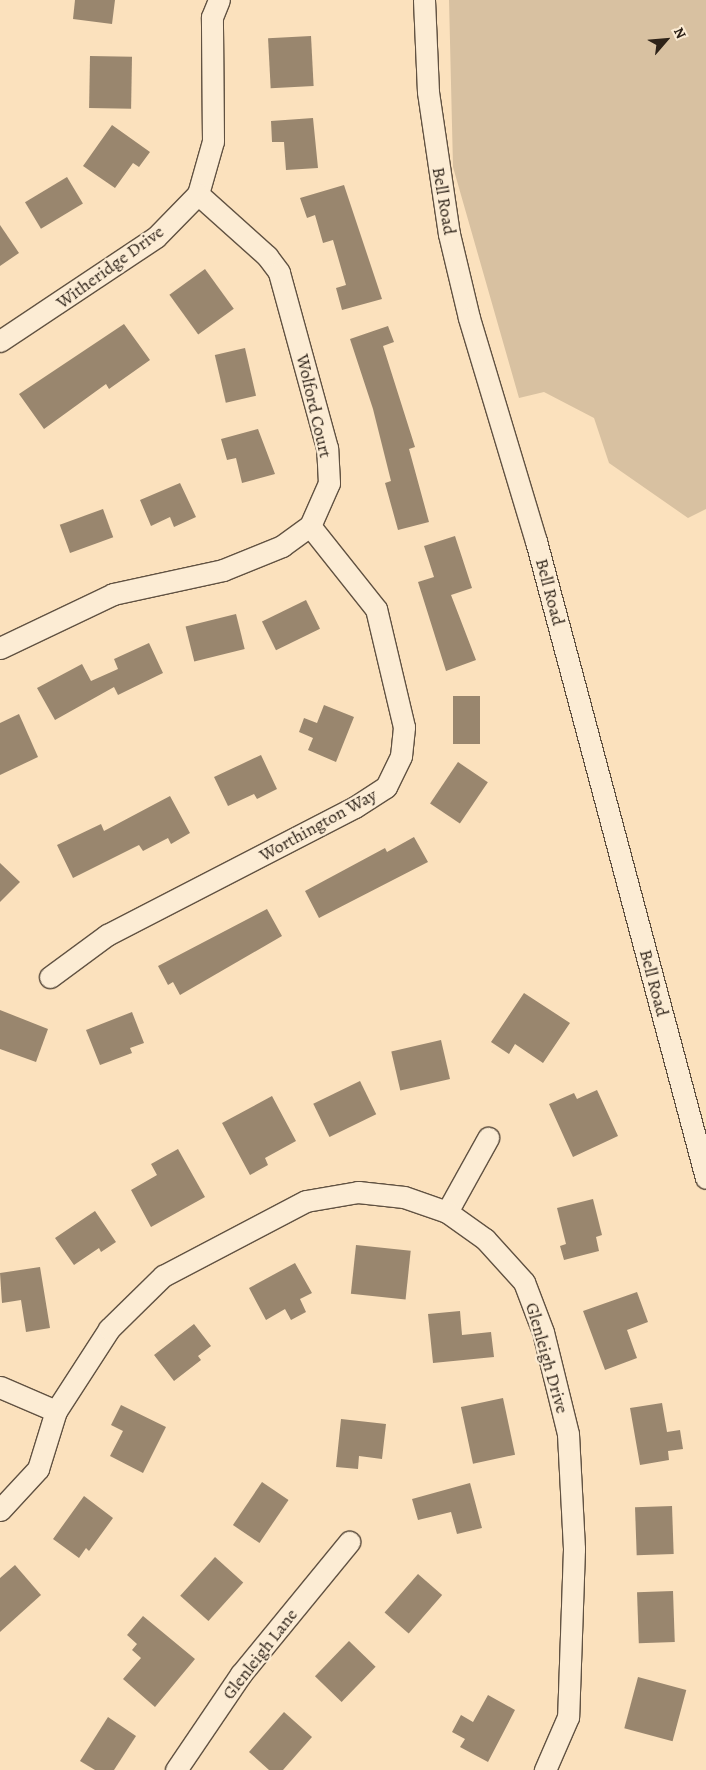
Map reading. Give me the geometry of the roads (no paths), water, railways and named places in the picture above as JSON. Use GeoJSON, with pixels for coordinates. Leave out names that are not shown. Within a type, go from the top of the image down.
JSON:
{"type":"FeatureCollection","features":[{"type":"Feature","properties":{"kind":"street","name":"Witheridge Drive"},"geometry":{"type":"LineString","coordinates":[[0,341],[156,238],[198,194],[213,141],[212,17],[218,0]]}},
{"type":"Feature","properties":{"kind":"street","name":"Bell Road"},"geometry":{"type":"LineString","coordinates":[[424,0],[435,149],[460,281],[541,557],[706,1178]]}},
{"type":"Feature","properties":{"kind":"street","name":"Wolford Court"},"geometry":{"type":"LineString","coordinates":[[198,194],[273,263],[292,309],[327,448],[329,483],[310,526]]}},
{"type":"Feature","properties":{"kind":"street"},"geometry":{"type":"LineString","coordinates":[[0,648],[113,594],[223,570],[256,557],[310,526]]}},
{"type":"Feature","properties":{"kind":"street","name":"Worthington Way"},"geometry":{"type":"LineString","coordinates":[[50,977],[107,935],[355,807],[386,787],[401,756],[404,727],[376,609],[310,526]]}},
{"type":"Feature","properties":{"kind":"street"},"geometry":{"type":"LineString","coordinates":[[447,1212],[488,1138]]}},
{"type":"Feature","properties":{"kind":"street","name":"Glenleigh Drive"},"geometry":{"type":"LineString","coordinates":[[0,1510],[38,1469],[56,1411],[109,1329],[163,1276],[306,1201],[358,1192],[404,1197],[447,1212],[485,1239],[524,1282],[542,1332],[568,1434],[574,1549],[568,1717],[545,1770]]}},
{"type":"Feature","properties":{"kind":"street"},"geometry":{"type":"LineString","coordinates":[[0,1387],[56,1411]]}},
{"type":"Feature","properties":{"kind":"street","name":"Glenleigh Lane"},"geometry":{"type":"LineString","coordinates":[[176,1770],[241,1674],[349,1542]]}}]}
